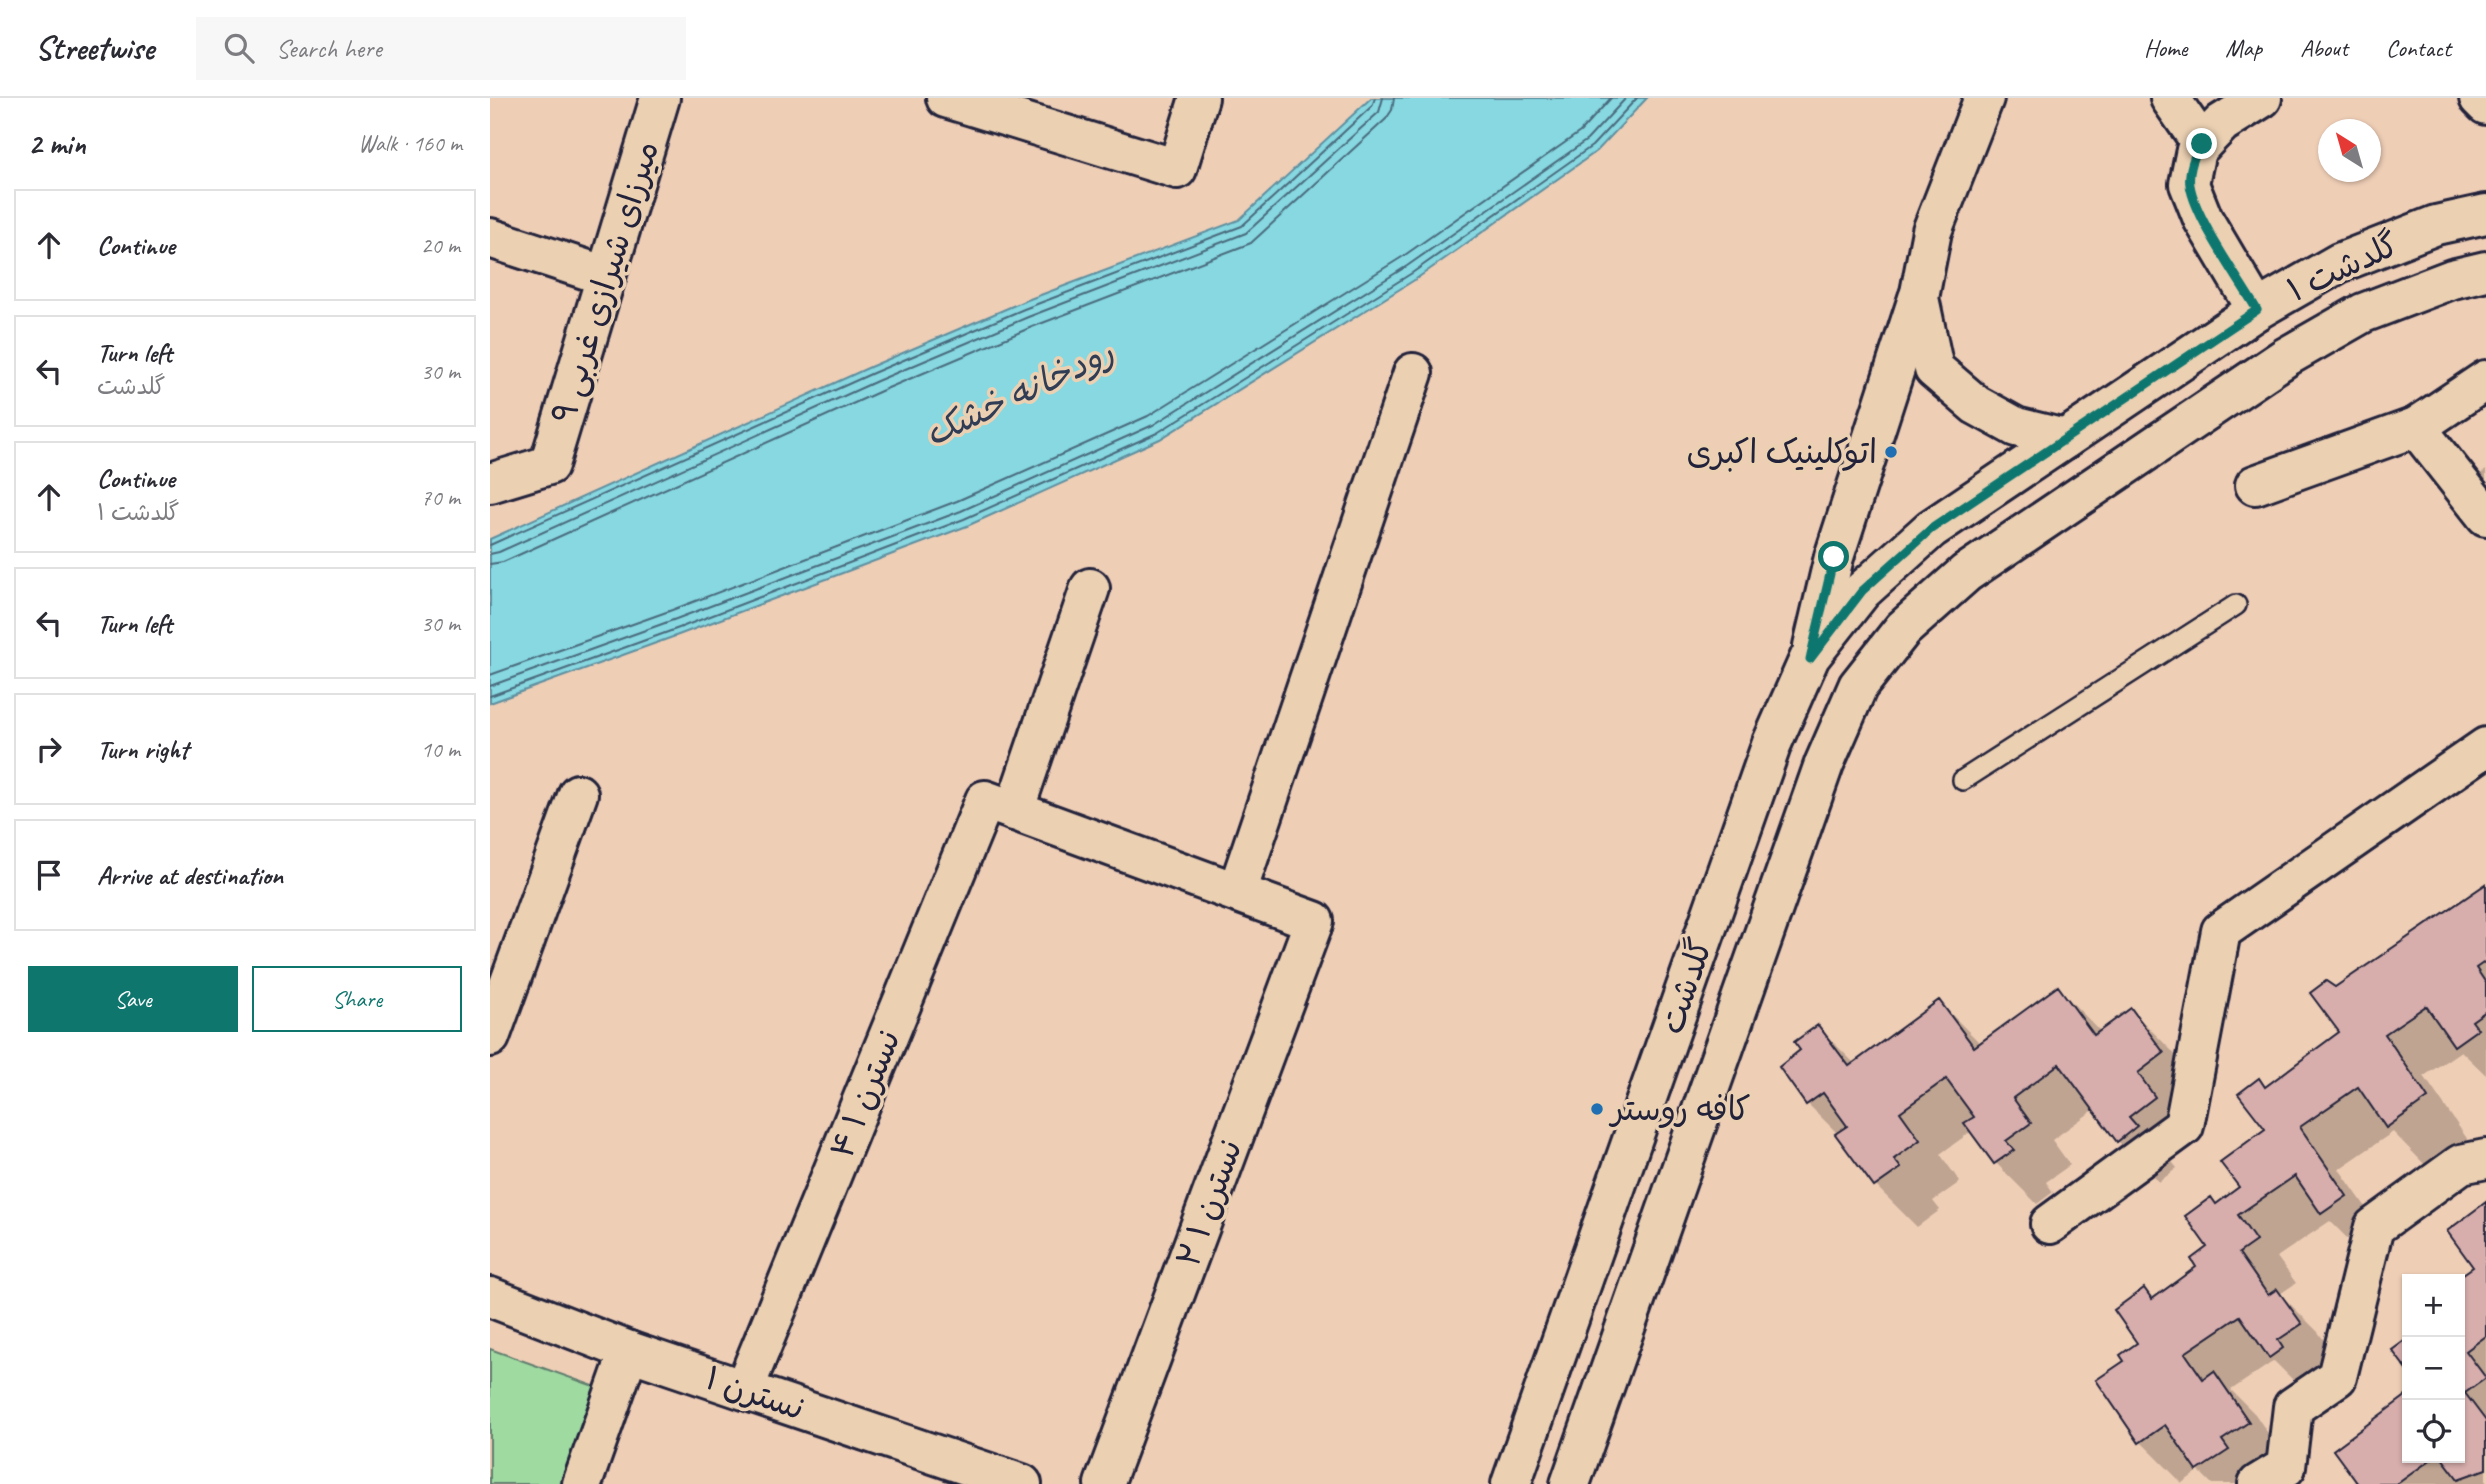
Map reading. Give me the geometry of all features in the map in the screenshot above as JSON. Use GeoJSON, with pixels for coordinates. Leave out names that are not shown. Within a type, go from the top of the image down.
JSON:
{"type":"FeatureCollection","features":[{"type":"Feature","properties":{"kind":"street","name":"میرزای شیرازی غربی ۹"},"geometry":{"type":"LineString","coordinates":[[490,483],[549,465],[660,98]]}},
{"type":"Feature","properties":{"kind":"street"},"geometry":{"type":"LineString","coordinates":[[946,98],[1177,169],[1199,98]]}},
{"type":"Feature","properties":{"kind":"street"},"geometry":{"type":"LineString","coordinates":[[1984,98],[1932,231],[1920,289],[1919,298],[1934,369],[1976,405],[2016,427],[2065,439]]}},
{"type":"Feature","properties":{"kind":"street"},"geometry":{"type":"LineString","coordinates":[[2170,98],[2202,144]]}},
{"type":"Feature","properties":{"kind":"street"},"geometry":{"type":"LineString","coordinates":[[2257,310],[2203,219],[2189,184],[2196,150],[2222,123],[2262,98]]}},
{"type":"Feature","properties":{"kind":"street"},"geometry":{"type":"LineString","coordinates":[[2479,98],[2486,104]]}},
{"type":"Feature","properties":{"kind":"street","name":"گلدشت ۱"},"geometry":{"type":"LineString","coordinates":[[1931,529],[2257,310],[2339,263],[2436,225],[2486,214]]}},
{"type":"Feature","properties":{"kind":"street"},"geometry":{"type":"LineString","coordinates":[[490,238],[606,276]]}},
{"type":"Feature","properties":{"kind":"street","name":"گلدشت ۱"},"geometry":{"type":"LineString","coordinates":[[1966,573],[2286,357],[2363,313],[2452,279],[2486,271]]}},
{"type":"Feature","properties":{"kind":"street"},"geometry":{"type":"LineString","coordinates":[[1810,659],[1834,557],[1920,289]]}},
{"type":"Feature","properties":{"kind":"street"},"geometry":{"type":"LineString","coordinates":[[1000,805],[1237,892],[1413,373]]}},
{"type":"Feature","properties":{"kind":"street"},"geometry":{"type":"LineString","coordinates":[[2255,485],[2416,427],[2486,380]]}},
{"type":"Feature","properties":{"kind":"street"},"geometry":{"type":"LineString","coordinates":[[2416,427],[2486,516]]}},
{"type":"Feature","properties":{"kind":"street","name":"گلدشت"},"geometry":{"type":"LineString","coordinates":[[1511,1484],[1772,743],[1810,659],[1862,591],[1931,529]]}},
{"type":"Feature","properties":{"kind":"street","name":"گلدشت"},"geometry":{"type":"LineString","coordinates":[[1570,1484],[1824,764],[1858,686],[1903,629],[1966,573]]}},
{"type":"Feature","properties":{"kind":"street","name":"۴ نسترن ۱"},"geometry":{"type":"LineString","coordinates":[[744,1389],[1000,805],[1090,588]]}},
{"type":"Feature","properties":{"kind":"street"},"geometry":{"type":"LineString","coordinates":[[2050,1224],[2184,1126],[2221,932],[2486,747]]}},
{"type":"Feature","properties":{"kind":"street"},"geometry":{"type":"LineString","coordinates":[[490,1037],[578,794]]}},
{"type":"Feature","properties":{"kind":"street","name":"۲ نسترن ۱"},"geometry":{"type":"LineString","coordinates":[[1104,1484],[1314,921],[1237,892]]}},
{"type":"Feature","properties":{"kind":"street"},"geometry":{"type":"LineString","coordinates":[[2258,1484],[2286,1467],[2293,1407],[2337,1377],[2374,1227],[2461,1164],[2486,1159]]}},
{"type":"Feature","properties":{"kind":"street"},"geometry":{"type":"LineString","coordinates":[[1584,1275],[1637,1292]]}},
{"type":"Feature","properties":{"kind":"street","name":"نسترن ۱"},"geometry":{"type":"LineString","coordinates":[[490,1297],[629,1351],[1022,1484]]}},
{"type":"Feature","properties":{"kind":"street"},"geometry":{"type":"LineString","coordinates":[[582,1484],[629,1351]]}},
{"type":"Feature","properties":{"kind":"lane"},"geometry":{"type":"LineString","coordinates":[[1963,780],[2236,606]]}},
{"type":"Feature","properties":{"kind":"green space"},"geometry":{"type":"Polygon","coordinates":[[[490,1349],[605,1390],[573,1484],[490,1484],[490,1349]]]}},
{"type":"Feature","properties":{"kind":"water","name":"رودخانه خشک"},"geometry":{"type":"Polygon","coordinates":[[[1371,98],[1647,98],[1597,151],[1416,279],[1160,439],[967,526],[490,703],[490,539],[870,367],[1022,302],[1239,220],[1371,98]]]}},
{"type":"Feature","properties":{"kind":"building"},"geometry":{"type":"Polygon","coordinates":[[[2486,884],[2486,961],[2476,968],[2486,983],[2486,1011],[2472,1021],[2478,1029],[2454,1046],[2426,1006],[2385,1034],[2428,1098],[2386,1128],[2358,1087],[2300,1127],[2347,1196],[2321,1214],[2295,1176],[2238,1215],[2256,1241],[2239,1253],[2268,1295],[2277,1289],[2302,1324],[2278,1340],[2283,1348],[2269,1358],[2240,1316],[2185,1353],[2203,1379],[2214,1371],[2249,1422],[2222,1440],[2229,1450],[2197,1471],[2165,1425],[2139,1443],[2096,1380],[2124,1361],[2120,1355],[2137,1343],[2114,1310],[2144,1288],[2152,1299],[2196,1267],[2191,1259],[2207,1247],[2185,1216],[2211,1197],[2216,1204],[2239,1187],[2220,1162],[2265,1129],[2238,1094],[2259,1078],[2265,1087],[2339,1032],[2310,993],[2326,981],[2335,987],[2486,884]]]}},
{"type":"Feature","properties":{"kind":"building"},"geometry":{"type":"Polygon","coordinates":[[[2058,986],[2094,1035],[2131,1008],[2164,1053],[2138,1073],[2155,1097],[2129,1117],[2137,1126],[2117,1142],[2059,1064],[2013,1098],[2031,1123],[2006,1141],[2014,1150],[1994,1164],[1964,1123],[1974,1117],[1946,1079],[1900,1112],[1920,1140],[1894,1159],[1901,1168],[1874,1187],[1835,1134],[1847,1126],[1823,1093],[1806,1105],[1779,1067],[1800,1050],[1794,1042],[1818,1025],[1849,1066],[1939,1000],[1974,1047],[2058,986]]]}},
{"type":"Feature","properties":{"kind":"building"},"geometry":{"type":"Polygon","coordinates":[[[2486,1202],[2486,1336],[2466,1351],[2486,1378],[2465,1393],[2463,1274],[2473,1267],[2447,1231],[2486,1202]]]}},
{"type":"Feature","properties":{"kind":"building"},"geometry":{"type":"Polygon","coordinates":[[[2402,1343],[2402,1363],[2392,1350],[2402,1343]]]}},
{"type":"Feature","properties":{"kind":"building"},"geometry":{"type":"Polygon","coordinates":[[[2465,1393],[2486,1421],[2486,1469],[2458,1479],[2446,1463],[2465,1463],[2465,1393]]]}},
{"type":"Feature","properties":{"kind":"building"},"geometry":{"type":"Polygon","coordinates":[[[2402,1399],[2402,1463],[2426,1463],[2397,1484],[2358,1484],[2333,1450],[2402,1399]]]}},
{"type":"Feature","properties":{"kind":"place","name":"اتوکلینیک اکبری"},"geometry":{"type":"Point","coordinates":[1891,452]}},
{"type":"Feature","properties":{"kind":"place","name":"کافه روستر"},"geometry":{"type":"Point","coordinates":[1597,1109]}},
{"type":"Feature","properties":{"kind":"route"},"geometry":{"type":"LineString","coordinates":[[1834,557],[1810,659],[1862,591],[1931,529],[2257,310],[2203,219],[2189,184],[2196,150],[2202,144]]}}]}
